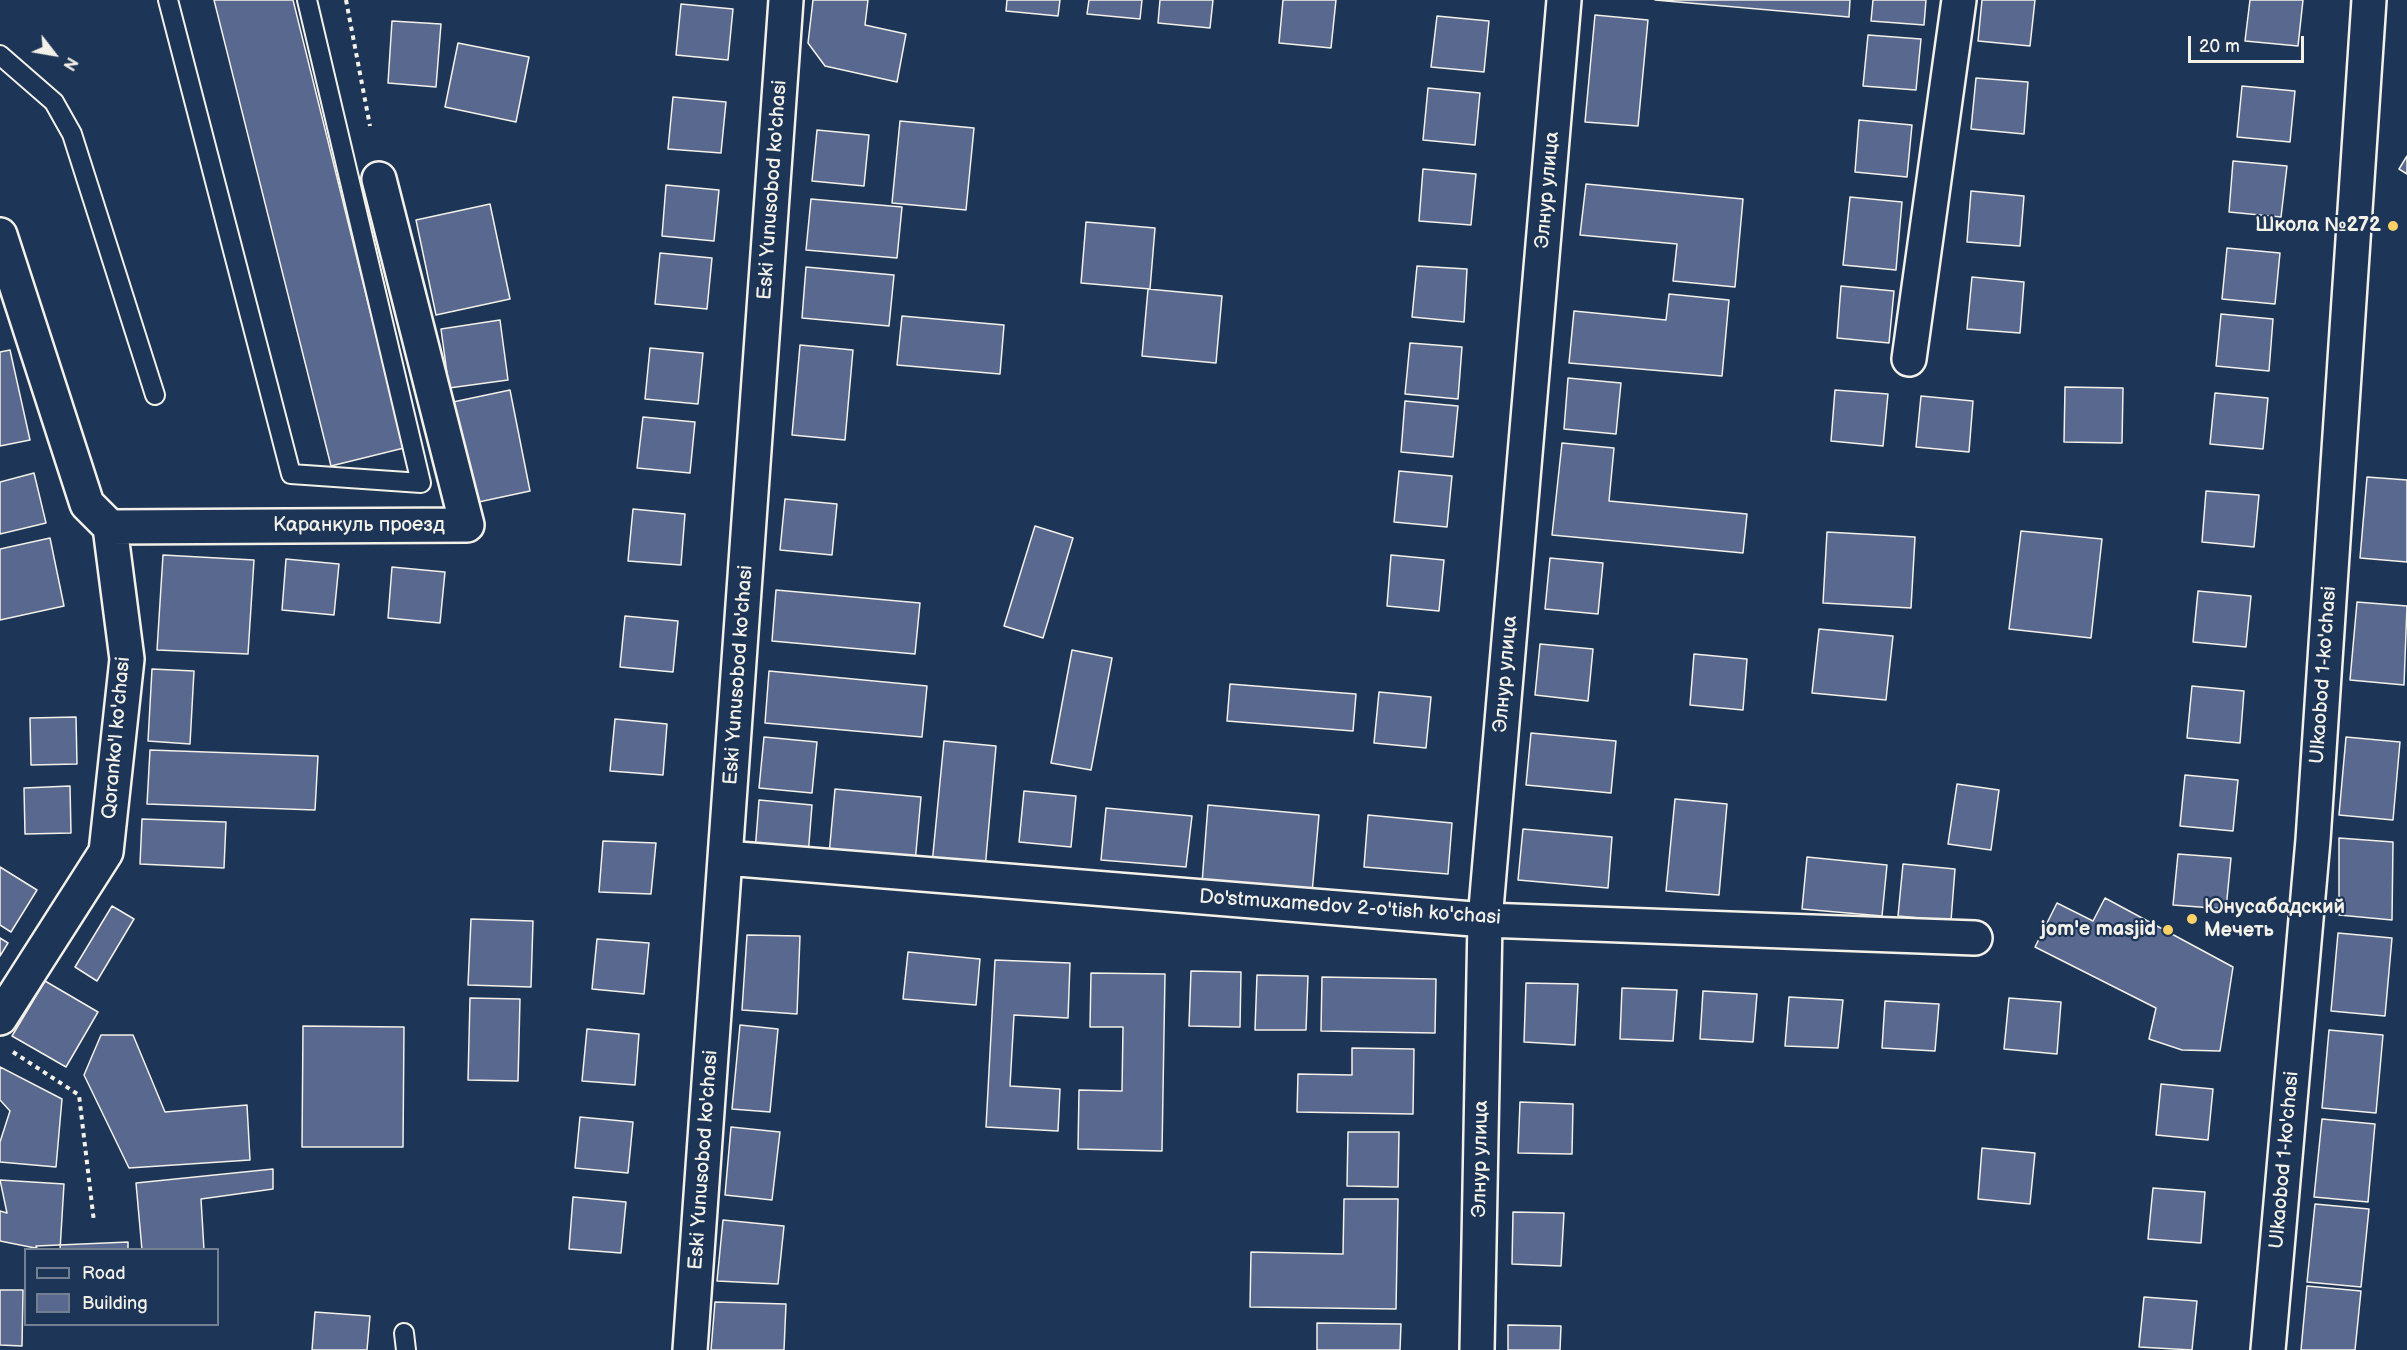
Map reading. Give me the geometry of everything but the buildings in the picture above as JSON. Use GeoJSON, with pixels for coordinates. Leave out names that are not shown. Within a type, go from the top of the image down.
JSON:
{"type":"FeatureCollection","features":[{"type":"Feature","properties":{"kind":"street","name":"Eski Yunusobod ko'chasi"},"geometry":{"type":"LineString","coordinates":[[690,1350],[786,0]]}},
{"type":"Feature","properties":{"kind":"street","name":"Элнур улица"},"geometry":{"type":"LineString","coordinates":[[1477,1350],[1485,920],[1564,0]]}},
{"type":"Feature","properties":{"kind":"street"},"geometry":{"type":"LineString","coordinates":[[1909,359],[1959,0]]}},
{"type":"Feature","properties":{"kind":"street","name":"Ulkaobod 1-ko'chasi"},"geometry":{"type":"LineString","coordinates":[[2268,1350],[2314,829],[2369,0]]}},
{"type":"Feature","properties":{"kind":"street","name":"Каранкуль проезд"},"geometry":{"type":"LineString","coordinates":[[110,527],[467,525],[380,179]]}},
{"type":"Feature","properties":{"kind":"street"},"geometry":{"type":"LineString","coordinates":[[0,235],[87,504],[110,527]]}},
{"type":"Feature","properties":{"kind":"street","name":"Qoranko'l ko'chasi"},"geometry":{"type":"LineString","coordinates":[[0,1018],[106,852],[127,659],[110,527]]}},
{"type":"Feature","properties":{"kind":"street","name":"Do'stmuxamedov 2-o'tish ko'chasi"},"geometry":{"type":"LineString","coordinates":[[726,858],[1485,920],[1975,938]]}},
{"type":"Feature","properties":{"kind":"lane"},"geometry":{"type":"LineString","coordinates":[[168,0],[291,474],[421,483],[307,0]]}},
{"type":"Feature","properties":{"kind":"lane"},"geometry":{"type":"LineString","coordinates":[[0,55],[54,102],[72,134],[155,395]]}},
{"type":"Feature","properties":{"kind":"path"},"geometry":{"type":"LineString","coordinates":[[346,0],[380,179]]}},
{"type":"Feature","properties":{"kind":"path"},"geometry":{"type":"LineString","coordinates":[[10,1050],[79,1095],[94,1222]]}},
{"type":"Feature","properties":{"kind":"place","name":"Школа №272"},"geometry":{"type":"Point","coordinates":[2393,226]}},
{"type":"Feature","properties":{"kind":"place","name":"Юнусабадский Мечеть"},"geometry":{"type":"Point","coordinates":[2192,919]}},
{"type":"Feature","properties":{"kind":"place","name":"jom'e masjid"},"geometry":{"type":"Point","coordinates":[2168,930]}}]}
